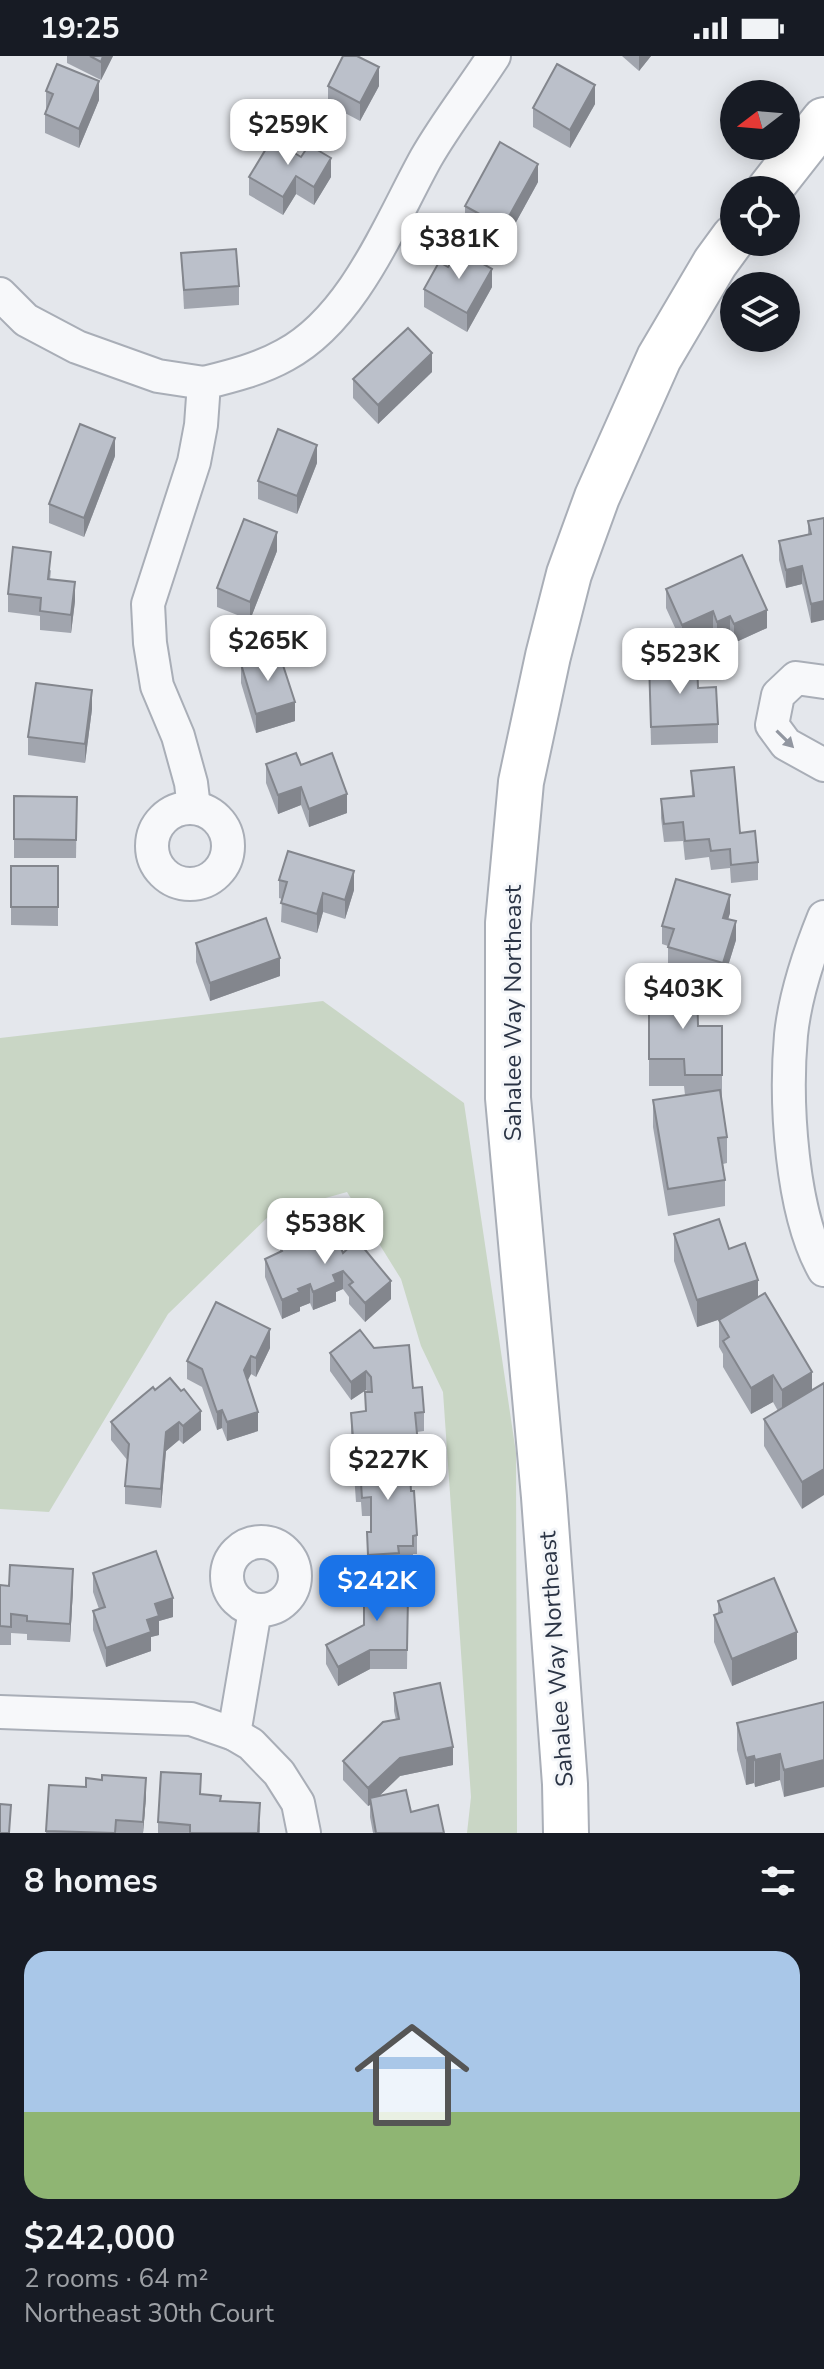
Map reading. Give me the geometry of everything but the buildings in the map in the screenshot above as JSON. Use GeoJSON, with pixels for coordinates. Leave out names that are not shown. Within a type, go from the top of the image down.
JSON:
{"type":"FeatureCollection","features":[{"type":"Feature","properties":{"kind":"main road"},"geometry":{"type":"LineString","coordinates":[[780,176],[824,120]]}},
{"type":"Feature","properties":{"kind":"main road","name":"Sahalee Way Northeast"},"geometry":{"type":"LineString","coordinates":[[566,1833],[544,1497],[508,1098],[508,923],[521,782],[569,574],[597,497],[659,358],[720,256]]}},
{"type":"Feature","properties":{"kind":"street"},"geometry":{"type":"LineString","coordinates":[[0,294],[26,320],[77,347],[158,376],[204,383],[247,372],[287,354],[323,328],[365,273],[428,155],[494,56]]}},
{"type":"Feature","properties":{"kind":"street"},"geometry":{"type":"LineString","coordinates":[[194,808],[191,783],[178,736],[157,686],[148,604],[194,462],[204,383]]}},
{"type":"Feature","properties":{"kind":"street"},"geometry":{"type":"LineString","coordinates":[[824,682],[796,678],[778,695],[772,725],[786,744],[824,765]]}},
{"type":"Feature","properties":{"kind":"street"},"geometry":{"type":"LineString","coordinates":[[824,917],[816,959],[791,1034],[789,1115],[799,1199],[824,1270]]}},
{"type":"Feature","properties":{"kind":"street"},"geometry":{"type":"LineString","coordinates":[[234,1734],[255,1610]]}},
{"type":"Feature","properties":{"kind":"street"},"geometry":{"type":"LineString","coordinates":[[0,1712],[191,1719],[234,1734],[251,1744],[279,1773],[301,1818]]}},
{"type":"Feature","properties":{"kind":"green space"},"geometry":{"type":"Polygon","coordinates":[[[323,1001],[464,1103],[516,1453],[517,1833],[467,1833],[471,1797],[443,1392],[421,1346],[401,1279],[347,1192],[272,1213],[168,1314],[49,1512],[0,1509],[0,1038],[323,1001]]]}}]}
